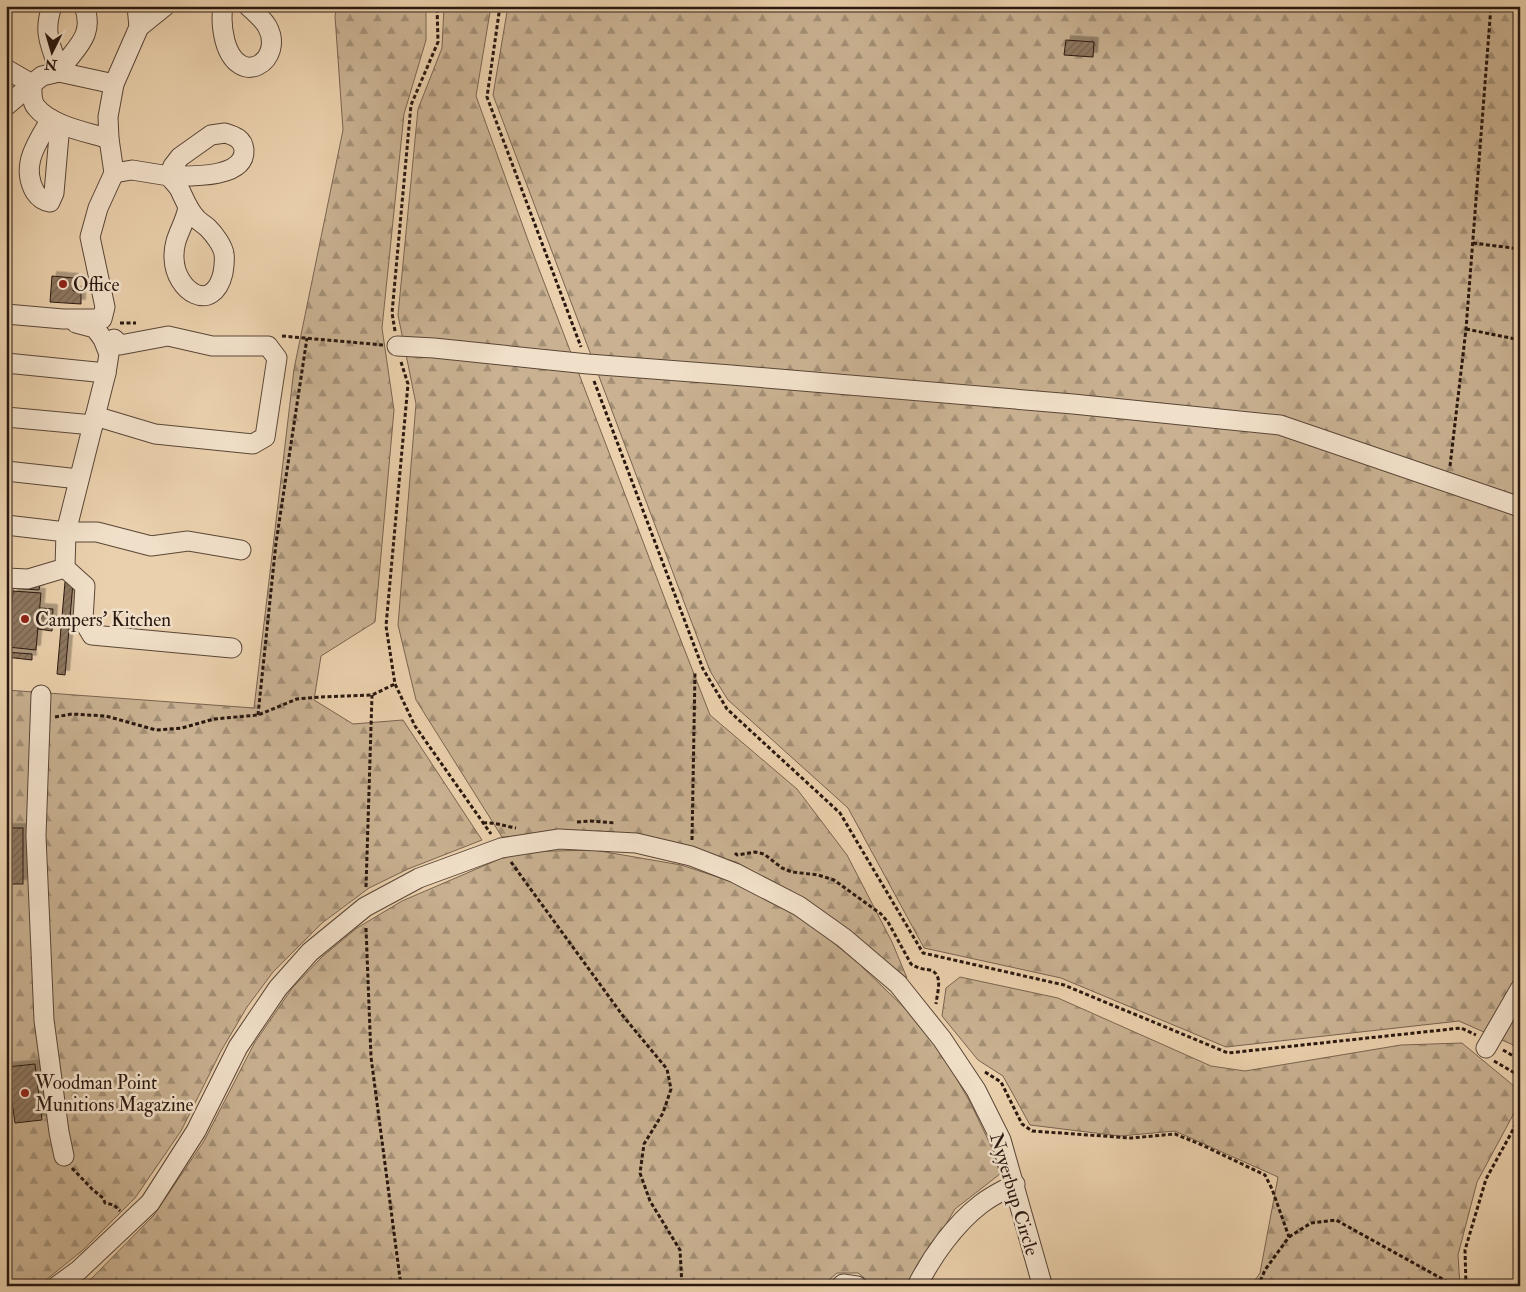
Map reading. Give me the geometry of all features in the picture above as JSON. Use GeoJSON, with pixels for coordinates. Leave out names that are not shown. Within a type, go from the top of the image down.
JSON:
{"type":"FeatureCollection","features":[{"type":"Feature","properties":{"kind":"street"},"geometry":{"type":"LineString","coordinates":[[52,6],[46,27],[59,72]]}},
{"type":"Feature","properties":{"kind":"street"},"geometry":{"type":"LineString","coordinates":[[59,72],[80,46],[86,35],[88,22],[84,6]]}},
{"type":"Feature","properties":{"kind":"street"},"geometry":{"type":"LineString","coordinates":[[102,319],[105,307],[90,237],[98,208],[114,173],[108,117],[114,84],[139,26],[137,6]]}},
{"type":"Feature","properties":{"kind":"street"},"geometry":{"type":"LineString","coordinates":[[139,26],[166,6]]}},
{"type":"Feature","properties":{"kind":"street"},"geometry":{"type":"LineString","coordinates":[[223,6],[223,31],[232,57],[241,65],[251,68],[259,66],[266,59],[270,51],[271,38],[267,26],[248,6]]}},
{"type":"Feature","properties":{"kind":"street"},"geometry":{"type":"LineString","coordinates":[[6,69],[32,84]]}},
{"type":"Feature","properties":{"kind":"street"},"geometry":{"type":"LineString","coordinates":[[6,106],[42,76],[59,72],[114,84]]}},
{"type":"Feature","properties":{"kind":"street"},"geometry":{"type":"LineString","coordinates":[[32,84],[32,96],[35,107],[55,122],[109,139]]}},
{"type":"Feature","properties":{"kind":"street"},"geometry":{"type":"LineString","coordinates":[[114,173],[132,170],[169,176],[178,187],[188,207]]}},
{"type":"Feature","properties":{"kind":"street"},"geometry":{"type":"LineString","coordinates":[[6,314],[63,319],[102,319],[110,323],[111,344],[106,373],[66,532],[65,568],[85,586],[83,620],[92,636],[232,648]]}},
{"type":"Feature","properties":{"kind":"street"},"geometry":{"type":"LineString","coordinates":[[63,319],[95,328],[111,344]]}},
{"type":"Feature","properties":{"kind":"street"},"geometry":{"type":"LineString","coordinates":[[6,417],[94,421],[155,434],[253,444],[265,437],[277,358],[268,346],[212,346],[168,336],[111,344]]}},
{"type":"Feature","properties":{"kind":"street"},"geometry":{"type":"LineString","coordinates":[[397,346],[588,364],[1073,404],[1280,425],[1520,507]]}},
{"type":"Feature","properties":{"kind":"street"},"geometry":{"type":"LineString","coordinates":[[6,363],[106,373]]}},
{"type":"Feature","properties":{"kind":"street"},"geometry":{"type":"LineString","coordinates":[[6,471],[80,479]]}},
{"type":"Feature","properties":{"kind":"street"},"geometry":{"type":"LineString","coordinates":[[6,525],[66,532],[97,532],[151,546],[188,541],[241,550]]}},
{"type":"Feature","properties":{"kind":"street"},"geometry":{"type":"LineString","coordinates":[[6,578],[28,579],[65,568]]}},
{"type":"Feature","properties":{"kind":"street"},"geometry":{"type":"LineString","coordinates":[[41,695],[36,836],[44,1020],[64,1156]]}},
{"type":"Feature","properties":{"kind":"street","name":"Nyyerbup Circle"},"geometry":{"type":"LineString","coordinates":[[57,1286],[79,1270],[150,1203],[196,1131],[238,1047],[278,988],[310,952],[365,907],[419,878],[501,848],[559,839],[636,842],[688,855],[735,872],[799,906],[844,938],[898,984],[942,1039],[976,1090],[1001,1140],[1042,1284]]}},
{"type":"Feature","properties":{"kind":"street"},"geometry":{"type":"LineString","coordinates":[[1488,1045],[1520,989]]}},
{"type":"Feature","properties":{"kind":"street"},"geometry":{"type":"LineString","coordinates":[[917,1286],[926,1269],[961,1222],[982,1203],[1015,1184]]}},
{"type":"Feature","properties":{"kind":"street"},"geometry":{"type":"LineString","coordinates":[[841,1286],[843,1284],[857,1286]]}},
{"type":"Feature","properties":{"kind":"path"},"geometry":{"type":"LineString","coordinates":[[397,346],[392,313],[411,104],[438,42],[438,6]]}},
{"type":"Feature","properties":{"kind":"path"},"geometry":{"type":"LineString","coordinates":[[500,6],[487,97],[703,669],[727,709],[840,813],[923,953],[1064,985],[1228,1053],[1461,1028],[1488,1045],[1520,1060]]}},
{"type":"Feature","properties":{"kind":"path"},"geometry":{"type":"LineString","coordinates":[[1448,482],[1466,329],[1491,6]]}},
{"type":"Feature","properties":{"kind":"path"},"geometry":{"type":"LineString","coordinates":[[1473,243],[1520,249]]}},
{"type":"Feature","properties":{"kind":"path"},"geometry":{"type":"LineString","coordinates":[[1466,329],[1520,340]]}},
{"type":"Feature","properties":{"kind":"path"},"geometry":{"type":"LineString","coordinates":[[258,715],[276,542],[307,338]]}},
{"type":"Feature","properties":{"kind":"path"},"geometry":{"type":"LineString","coordinates":[[688,855],[693,838],[695,672]]}},
{"type":"Feature","properties":{"kind":"path"},"geometry":{"type":"LineString","coordinates":[[40,720],[72,714],[106,716],[156,730],[182,728],[214,719],[258,715],[297,699],[321,696],[372,695],[395,684]]}},
{"type":"Feature","properties":{"kind":"path"},"geometry":{"type":"LineString","coordinates":[[372,695],[365,907],[371,1057],[401,1286]]}},
{"type":"Feature","properties":{"kind":"path"},"geometry":{"type":"LineString","coordinates":[[1488,1045],[1482,1053],[1520,1076]]}},
{"type":"Feature","properties":{"kind":"path"},"geometry":{"type":"LineString","coordinates":[[1466,1286],[1465,1250],[1486,1179],[1520,1117]]}},
{"type":"Feature","properties":{"kind":"path"},"geometry":{"type":"LineString","coordinates":[[64,1156],[72,1159],[72,1168],[103,1198],[105,1203],[114,1205],[121,1212]]}},
{"type":"Feature","properties":{"kind":"path"},"geometry":{"type":"LineString","coordinates":[[1289,1237],[1311,1223],[1336,1220],[1455,1286]]}},
{"type":"Feature","properties":{"kind":"green space"},"geometry":{"type":"Polygon","coordinates":[[[337,6],[426,6],[426,40],[404,114],[382,328],[394,410],[375,622],[321,656],[314,700],[353,724],[403,720],[482,840],[408,869],[369,888],[322,923],[273,972],[247,1007],[221,1051],[181,1131],[135,1198],[83,1250],[46,1280],[35,1286],[6,1286],[6,690],[254,708],[294,369],[343,130],[335,16],[337,6]]]}},
{"type":"Feature","properties":{"kind":"green space"},"geometry":{"type":"Polygon","coordinates":[[[444,6],[491,6],[476,96],[529,243],[710,715],[797,789],[847,855],[892,942],[907,978],[810,902],[736,862],[663,841],[600,831],[502,837],[416,700],[398,625],[416,404],[398,315],[418,109],[442,48],[444,6]]]}},
{"type":"Feature","properties":{"kind":"green space"},"geometry":{"type":"Polygon","coordinates":[[[508,6],[1520,6],[1520,1048],[1459,1021],[1226,1047],[1061,978],[924,948],[848,808],[728,700],[710,671],[493,95],[508,6]]]}},
{"type":"Feature","properties":{"kind":"green space"},"geometry":{"type":"Polygon","coordinates":[[[594,850],[681,865],[736,883],[809,923],[857,962],[915,1018],[939,1048],[970,1102],[992,1148],[1000,1174],[955,1209],[909,1286],[874,1286],[858,1273],[837,1273],[822,1286],[81,1286],[92,1278],[154,1215],[204,1141],[255,1042],[293,987],[323,956],[357,928],[402,901],[516,852],[594,850]]]}},
{"type":"Feature","properties":{"kind":"green space"},"geometry":{"type":"Polygon","coordinates":[[[960,977],[1058,998],[1211,1066],[1245,1071],[1401,1045],[1462,1043],[1520,1091],[1520,1102],[1477,1182],[1458,1255],[1460,1286],[1251,1286],[1260,1273],[1278,1177],[1175,1131],[1120,1136],[1030,1125],[1003,1076],[978,1060],[942,1016],[946,988],[960,977]]]}},
{"type":"Feature","properties":{"kind":"building"},"geometry":{"type":"Polygon","coordinates":[[[1066,40],[1094,42],[1093,57],[1064,55],[1066,40]]]}},
{"type":"Feature","properties":{"kind":"building","name":"Office"},"geometry":{"type":"Polygon","coordinates":[[[52,276],[74,278],[73,291],[81,291],[81,304],[50,302],[52,276]]]}},
{"type":"Feature","properties":{"kind":"building"},"geometry":{"type":"Polygon","coordinates":[[[6,582],[40,585],[39,590],[10,588],[6,631],[6,582]]]}},
{"type":"Feature","properties":{"kind":"building"},"geometry":{"type":"Polygon","coordinates":[[[65,582],[73,583],[65,675],[57,674],[65,582]]]}},
{"type":"Feature","properties":{"kind":"building","name":"Campers' Kitchen"},"geometry":{"type":"Polygon","coordinates":[[[13,591],[41,593],[36,650],[8,647],[13,591]]]}},
{"type":"Feature","properties":{"kind":"building"},"geometry":{"type":"Polygon","coordinates":[[[40,608],[53,609],[52,631],[38,629],[40,608]]]}},
{"type":"Feature","properties":{"kind":"building"},"geometry":{"type":"Polygon","coordinates":[[[6,652],[32,654],[32,660],[6,657],[6,652]]]}},
{"type":"Feature","properties":{"kind":"building"},"geometry":{"type":"Polygon","coordinates":[[[6,828],[23,828],[23,884],[6,884],[6,828]]]}},
{"type":"Feature","properties":{"kind":"building","name":"Woodman Point Munitions Magazine"},"geometry":{"type":"Polygon","coordinates":[[[35,1064],[42,1120],[15,1123],[7,1067],[35,1064]]]}},
{"type":"Feature","properties":{"kind":"place","name":"Office"},"geometry":{"type":"Point","coordinates":[63,284]}},
{"type":"Feature","properties":{"kind":"place","name":"Campers' Kitchen"},"geometry":{"type":"Point","coordinates":[25,619]}},
{"type":"Feature","properties":{"kind":"place","name":"Woodman Point Munitions Magazine"},"geometry":{"type":"Point","coordinates":[25,1093]}}]}
